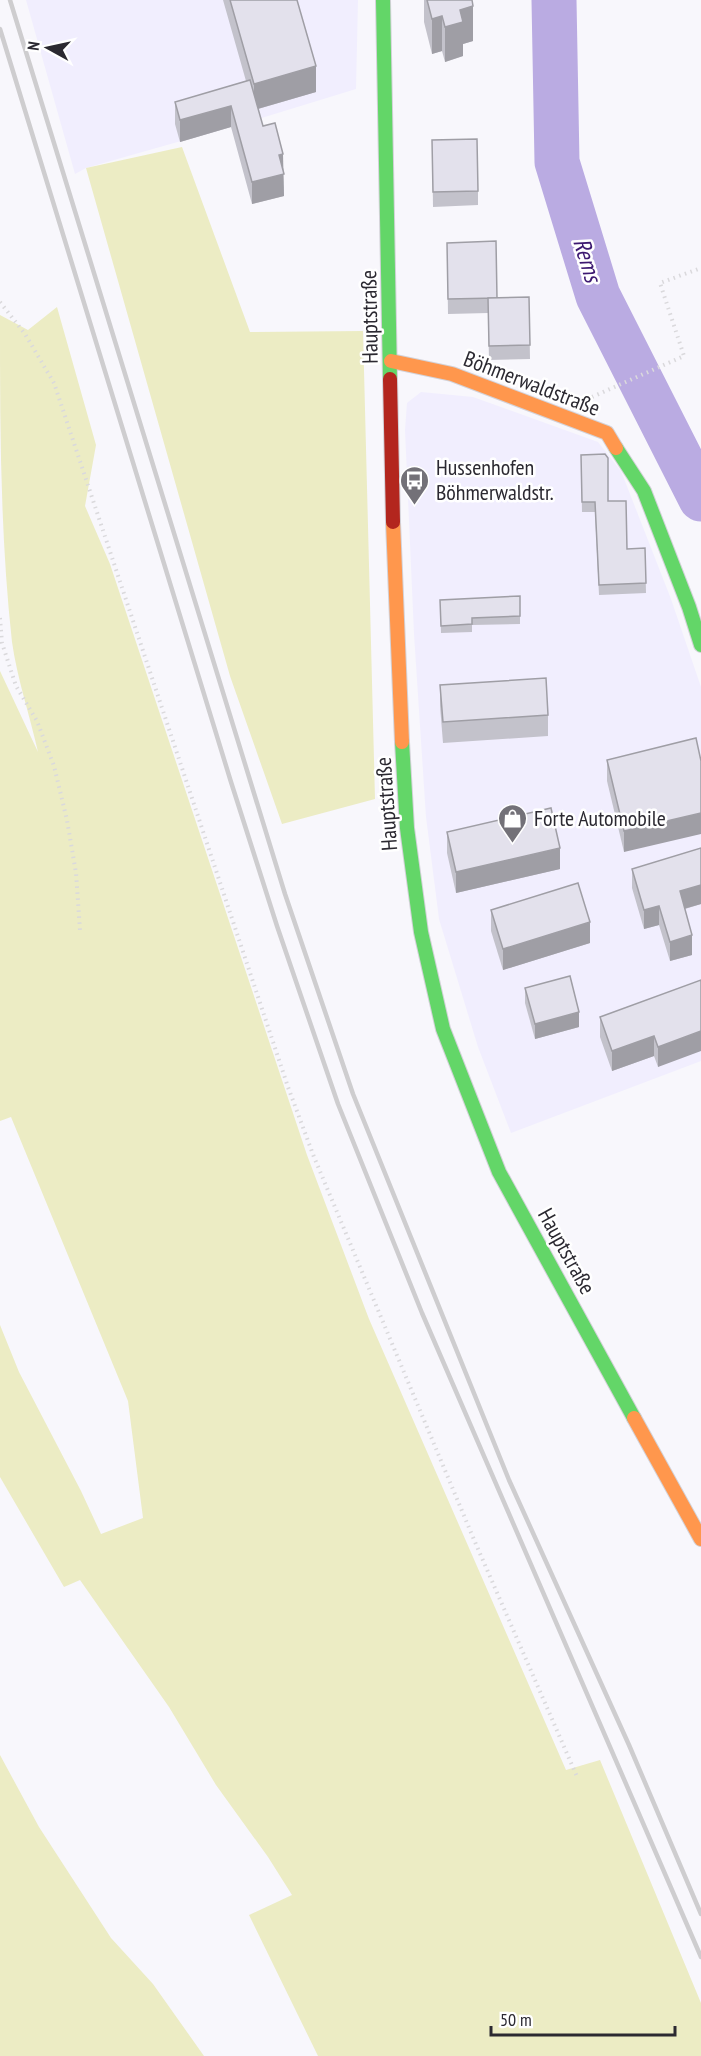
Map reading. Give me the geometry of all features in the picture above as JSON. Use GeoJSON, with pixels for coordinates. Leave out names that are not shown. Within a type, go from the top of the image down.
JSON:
{"type":"FeatureCollection","features":[{"type":"Feature","properties":{"kind":"street","name":"Hauptstraße"},"geometry":{"type":"LineString","coordinates":[[383,0],[394,582],[407,828],[421,932],[443,1029],[499,1172],[701,1539]]}},
{"type":"Feature","properties":{"kind":"street","name":"Böhmerwaldstraße"},"geometry":{"type":"LineString","coordinates":[[391,361],[452,374],[607,434],[644,491],[689,607],[701,645]]}},
{"type":"Feature","properties":{"kind":"path"},"geometry":{"type":"LineString","coordinates":[[627,383],[684,356],[660,283],[701,268]]}},
{"type":"Feature","properties":{"kind":"path"},"geometry":{"type":"LineString","coordinates":[[0,302],[25,334],[54,383],[295,1107],[475,1542],[578,1779]]}},
{"type":"Feature","properties":{"kind":"path"},"geometry":{"type":"LineString","coordinates":[[0,618],[2,643],[16,686],[37,721],[54,766],[67,820],[76,873],[80,930]]}},
{"type":"Feature","properties":{"kind":"shaded area"},"geometry":{"type":"Polygon","coordinates":[[[26,0],[358,0],[356,89],[86,168],[75,174],[26,0]]]}},
{"type":"Feature","properties":{"kind":"shaded area"},"geometry":{"type":"Polygon","coordinates":[[[421,392],[473,397],[598,442],[621,471],[671,599],[701,687],[701,1061],[511,1133],[478,1047],[439,919],[426,817],[414,634],[405,430],[407,403],[421,392]]]}},
{"type":"Feature","properties":{"kind":"green space"},"geometry":{"type":"Polygon","coordinates":[[[182,147],[250,332],[363,331],[375,799],[282,824],[230,676],[86,168],[182,147]]]}},
{"type":"Feature","properties":{"kind":"green space"},"geometry":{"type":"Polygon","coordinates":[[[57,307],[96,445],[85,506],[110,564],[307,1155],[369,1319],[566,1770],[600,1760],[701,2003],[701,2056],[318,2056],[249,1915],[292,1895],[268,1857],[216,1785],[169,1707],[80,1580],[64,1587],[0,1477],[0,1325],[19,1372],[101,1534],[143,1518],[128,1401],[11,1117],[0,1121],[0,671],[38,752],[14,656],[8,601],[2,478],[0,315],[28,330],[57,307]]]}},
{"type":"Feature","properties":{"kind":"green space"},"geometry":{"type":"Polygon","coordinates":[[[0,1755],[39,1827],[111,1938],[153,1984],[204,2056],[0,2056],[0,1755]]]}},
{"type":"Feature","properties":{"kind":"building"},"geometry":{"type":"Polygon","coordinates":[[[230,0],[297,0],[316,66],[254,84],[230,0]]]}},
{"type":"Feature","properties":{"kind":"building"},"geometry":{"type":"Polygon","coordinates":[[[427,0],[472,0],[473,6],[460,10],[463,22],[445,27],[442,16],[432,19],[427,0]]]}},
{"type":"Feature","properties":{"kind":"building"},"geometry":{"type":"Polygon","coordinates":[[[250,80],[263,126],[275,123],[283,154],[279,155],[284,174],[252,182],[231,106],[180,120],[175,102],[250,80]]]}},
{"type":"Feature","properties":{"kind":"building"},"geometry":{"type":"Polygon","coordinates":[[[477,139],[478,191],[433,192],[432,140],[477,139]]]}},
{"type":"Feature","properties":{"kind":"building"},"geometry":{"type":"Polygon","coordinates":[[[496,241],[497,298],[448,299],[447,243],[496,241]]]}},
{"type":"Feature","properties":{"kind":"building"},"geometry":{"type":"Polygon","coordinates":[[[529,297],[530,345],[489,346],[488,298],[529,297]]]}},
{"type":"Feature","properties":{"kind":"building"},"geometry":{"type":"Polygon","coordinates":[[[605,454],[608,458],[608,501],[626,501],[627,549],[645,548],[646,583],[599,585],[595,502],[582,502],[581,455],[605,454]]]}},
{"type":"Feature","properties":{"kind":"building"},"geometry":{"type":"Polygon","coordinates":[[[520,596],[520,616],[472,618],[472,624],[441,626],[440,600],[520,596]]]}},
{"type":"Feature","properties":{"kind":"building"},"geometry":{"type":"Polygon","coordinates":[[[546,678],[548,715],[443,722],[440,685],[546,678]]]}},
{"type":"Feature","properties":{"kind":"building"},"geometry":{"type":"Polygon","coordinates":[[[696,738],[701,761],[701,813],[624,831],[607,760],[696,738]]]}},
{"type":"Feature","properties":{"kind":"building"},"geometry":{"type":"Polygon","coordinates":[[[551,808],[560,848],[456,872],[447,832],[551,808]]]}},
{"type":"Feature","properties":{"kind":"building"},"geometry":{"type":"Polygon","coordinates":[[[701,848],[701,885],[680,891],[692,935],[670,942],[659,906],[644,910],[632,869],[701,848]]]}},
{"type":"Feature","properties":{"kind":"building"},"geometry":{"type":"Polygon","coordinates":[[[578,883],[590,922],[503,949],[491,910],[578,883]]]}},
{"type":"Feature","properties":{"kind":"building"},"geometry":{"type":"Polygon","coordinates":[[[570,976],[579,1012],[535,1024],[525,988],[570,976]]]}},
{"type":"Feature","properties":{"kind":"building"},"geometry":{"type":"Polygon","coordinates":[[[701,980],[701,1031],[658,1047],[654,1036],[612,1051],[600,1017],[701,980]]]}},
{"type":"Feature","properties":{"kind":"waterway","name":"Rems"},"geometry":{"type":"LineString","coordinates":[[554,0],[557,162],[598,296],[701,499]]}},
{"type":"Feature","properties":{"kind":"waterway"},"geometry":{"type":"LineString","coordinates":[[541,164],[557,162]]}},
{"type":"Feature","properties":{"kind":"railway"},"geometry":{"type":"LineString","coordinates":[[10,0],[285,894],[353,1094],[509,1480],[629,1745],[701,1914]]}},
{"type":"Feature","properties":{"kind":"railway"},"geometry":{"type":"LineString","coordinates":[[0,29],[231,782],[338,1104],[422,1313],[701,1957]]}},
{"type":"Feature","properties":{"kind":"traffic: fast"},"geometry":{"type":"LineString","coordinates":[[383,0],[390,379]]}},
{"type":"Feature","properties":{"kind":"traffic: fast"},"geometry":{"type":"LineString","coordinates":[[616,448],[644,491],[689,607],[701,645]]}},
{"type":"Feature","properties":{"kind":"traffic: fast"},"geometry":{"type":"LineString","coordinates":[[402,742],[407,828],[421,932],[443,1029],[499,1172],[634,1418]]}},
{"type":"Feature","properties":{"kind":"traffic: slow"},"geometry":{"type":"LineString","coordinates":[[391,361],[452,374],[607,433],[616,448]]}},
{"type":"Feature","properties":{"kind":"traffic: slow"},"geometry":{"type":"LineString","coordinates":[[393,522],[402,742]]}},
{"type":"Feature","properties":{"kind":"traffic: slow"},"geometry":{"type":"LineString","coordinates":[[634,1418],[701,1539]]}},
{"type":"Feature","properties":{"kind":"traffic: jam"},"geometry":{"type":"LineString","coordinates":[[390,379],[393,522]]}},
{"type":"Feature","properties":{"kind":"place","name":"Hussenhofen Böhmerwaldstr."},"geometry":{"type":"Point","coordinates":[415,506]}},
{"type":"Feature","properties":{"kind":"place","name":"Forte Automobile"},"geometry":{"type":"Point","coordinates":[513,844]}}]}
